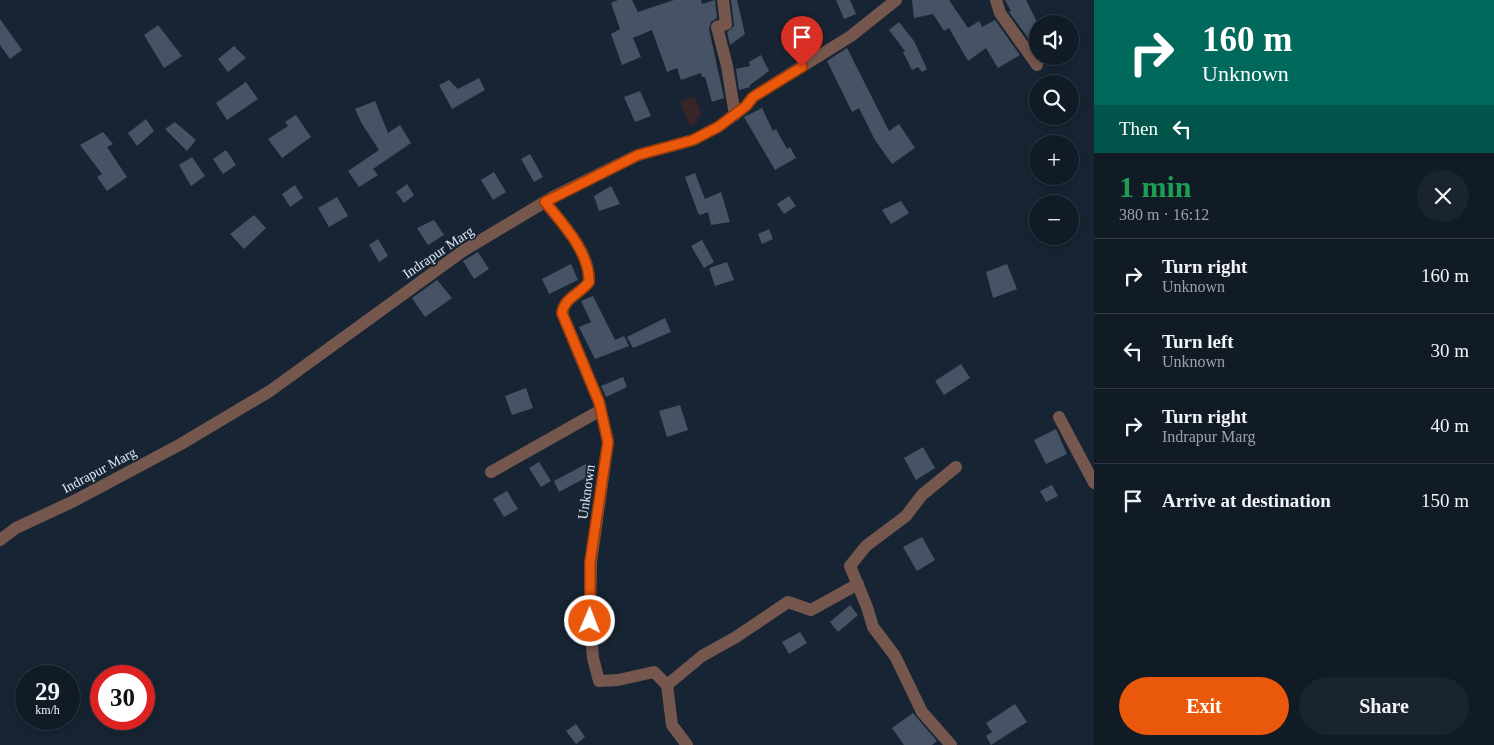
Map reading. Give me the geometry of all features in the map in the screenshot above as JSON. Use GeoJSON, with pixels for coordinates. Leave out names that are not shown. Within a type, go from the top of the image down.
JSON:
{"type":"FeatureCollection","features":[{"type":"Feature","properties":{"kind":"street"},"geometry":{"type":"LineString","coordinates":[[723,0],[726,24],[717,28],[727,66],[735,115]]}},
{"type":"Feature","properties":{"kind":"street","name":"Indrapur Marg"},"geometry":{"type":"LineString","coordinates":[[0,540],[16,528],[74,501],[181,444],[270,391],[462,251],[545,202],[638,155],[693,140],[718,127],[735,115],[753,97],[851,36],[896,0]]}},
{"type":"Feature","properties":{"kind":"street"},"geometry":{"type":"LineString","coordinates":[[996,0],[1000,13],[1029,54]]}},
{"type":"Feature","properties":{"kind":"street","name":"Unknown"},"geometry":{"type":"LineString","coordinates":[[545,202],[584,256],[590,272],[589,282],[569,299],[563,307],[562,313],[601,410],[608,442],[590,562],[590,621],[593,658],[599,681],[618,680],[654,672],[667,685]]}},
{"type":"Feature","properties":{"kind":"street"},"geometry":{"type":"LineString","coordinates":[[491,472],[601,410]]}},
{"type":"Feature","properties":{"kind":"street"},"geometry":{"type":"LineString","coordinates":[[1059,418],[1094,483]]}},
{"type":"Feature","properties":{"kind":"street"},"geometry":{"type":"LineString","coordinates":[[951,745],[922,712],[895,656],[874,627],[850,566],[866,546],[906,516],[922,495],[956,467]]}},
{"type":"Feature","properties":{"kind":"street"},"geometry":{"type":"LineString","coordinates":[[687,745],[672,725],[667,685],[702,656],[736,637],[788,602],[810,610],[858,584]]}},
{"type":"Feature","properties":{"kind":"shaded area"},"geometry":{"type":"Polygon","coordinates":[[[695,96],[702,115],[696,118],[698,123],[690,126],[680,102],[695,96]]]}},
{"type":"Feature","properties":{"kind":"building"},"geometry":{"type":"Polygon","coordinates":[[[618,0],[632,0],[638,12],[674,0],[701,0],[702,4],[715,0],[717,18],[711,22],[709,29],[724,98],[712,102],[705,77],[702,77],[701,73],[681,80],[677,68],[667,72],[652,30],[633,38],[641,57],[622,65],[611,34],[620,29],[611,3],[618,0]]]}},
{"type":"Feature","properties":{"kind":"building"},"geometry":{"type":"Polygon","coordinates":[[[731,0],[737,0],[745,34],[730,45],[727,32],[734,26],[731,0]]]}},
{"type":"Feature","properties":{"kind":"building"},"geometry":{"type":"Polygon","coordinates":[[[836,0],[850,0],[856,14],[844,19],[836,0]]]}},
{"type":"Feature","properties":{"kind":"building"},"geometry":{"type":"Polygon","coordinates":[[[912,0],[949,0],[968,28],[979,21],[982,27],[995,20],[1020,55],[998,68],[986,48],[968,61],[949,28],[944,31],[933,14],[914,18],[912,0]]]}},
{"type":"Feature","properties":{"kind":"building"},"geometry":{"type":"Polygon","coordinates":[[[1005,0],[1026,0],[1034,15],[1029,15],[1029,39],[1009,12],[1011,11],[1005,0]]]}},
{"type":"Feature","properties":{"kind":"building"},"geometry":{"type":"Polygon","coordinates":[[[0,19],[22,50],[10,59],[0,45],[0,19]]]}},
{"type":"Feature","properties":{"kind":"building"},"geometry":{"type":"Polygon","coordinates":[[[899,22],[914,41],[927,69],[922,72],[918,67],[912,70],[903,52],[905,51],[889,30],[899,22]]]}},
{"type":"Feature","properties":{"kind":"building"},"geometry":{"type":"Polygon","coordinates":[[[158,25],[182,56],[164,68],[144,35],[158,25]]]}},
{"type":"Feature","properties":{"kind":"building"},"geometry":{"type":"Polygon","coordinates":[[[804,27],[808,34],[816,30],[820,40],[792,54],[784,37],[804,27]]]}},
{"type":"Feature","properties":{"kind":"building"},"geometry":{"type":"Polygon","coordinates":[[[234,46],[246,58],[228,72],[218,59],[234,46]]]}},
{"type":"Feature","properties":{"kind":"building"},"geometry":{"type":"Polygon","coordinates":[[[847,48],[889,131],[899,124],[915,148],[892,164],[875,140],[859,108],[852,112],[827,61],[847,48]]]}},
{"type":"Feature","properties":{"kind":"building"},"geometry":{"type":"Polygon","coordinates":[[[761,55],[769,71],[750,85],[750,87],[739,90],[736,69],[750,66],[749,62],[761,55]]]}},
{"type":"Feature","properties":{"kind":"building"},"geometry":{"type":"Polygon","coordinates":[[[479,78],[485,90],[452,109],[439,85],[449,80],[458,89],[479,78]]]}},
{"type":"Feature","properties":{"kind":"building"},"geometry":{"type":"Polygon","coordinates":[[[246,82],[258,99],[227,120],[216,103],[246,82]]]}},
{"type":"Feature","properties":{"kind":"building"},"geometry":{"type":"Polygon","coordinates":[[[640,91],[651,116],[635,122],[624,97],[640,91]]]}},
{"type":"Feature","properties":{"kind":"building"},"geometry":{"type":"Polygon","coordinates":[[[375,101],[388,133],[400,125],[411,143],[373,169],[378,175],[359,187],[348,171],[379,150],[362,124],[355,109],[375,101]]]}},
{"type":"Feature","properties":{"kind":"building"},"geometry":{"type":"Polygon","coordinates":[[[762,108],[773,131],[776,129],[787,149],[790,147],[796,158],[775,170],[744,117],[762,108]]]}},
{"type":"Feature","properties":{"kind":"building"},"geometry":{"type":"Polygon","coordinates":[[[296,115],[311,137],[282,158],[268,139],[288,126],[285,122],[296,115]]]}},
{"type":"Feature","properties":{"kind":"building"},"geometry":{"type":"Polygon","coordinates":[[[146,119],[154,131],[137,146],[128,133],[146,119]]]}},
{"type":"Feature","properties":{"kind":"building"},"geometry":{"type":"Polygon","coordinates":[[[175,122],[196,140],[187,151],[165,129],[175,122]]]}},
{"type":"Feature","properties":{"kind":"building"},"geometry":{"type":"Polygon","coordinates":[[[103,132],[113,144],[107,147],[127,177],[107,191],[97,177],[102,174],[80,145],[103,132]]]}},
{"type":"Feature","properties":{"kind":"building"},"geometry":{"type":"Polygon","coordinates":[[[226,150],[236,165],[223,174],[213,159],[226,150]]]}},
{"type":"Feature","properties":{"kind":"building"},"geometry":{"type":"Polygon","coordinates":[[[530,154],[543,177],[534,182],[521,159],[530,154]]]}},
{"type":"Feature","properties":{"kind":"building"},"geometry":{"type":"Polygon","coordinates":[[[192,157],[205,176],[191,186],[179,165],[192,157]]]}},
{"type":"Feature","properties":{"kind":"building"},"geometry":{"type":"Polygon","coordinates":[[[494,172],[506,192],[493,200],[481,180],[494,172]]]}},
{"type":"Feature","properties":{"kind":"building"},"geometry":{"type":"Polygon","coordinates":[[[695,173],[705,199],[721,192],[730,222],[711,225],[708,212],[700,215],[698,213],[685,177],[695,173]]]}},
{"type":"Feature","properties":{"kind":"building"},"geometry":{"type":"Polygon","coordinates":[[[407,184],[414,195],[404,203],[396,192],[407,184]]]}},
{"type":"Feature","properties":{"kind":"building"},"geometry":{"type":"Polygon","coordinates":[[[295,185],[303,198],[290,207],[282,194],[295,185]]]}},
{"type":"Feature","properties":{"kind":"building"},"geometry":{"type":"Polygon","coordinates":[[[611,186],[620,204],[599,211],[594,196],[611,186]]]}},
{"type":"Feature","properties":{"kind":"building"},"geometry":{"type":"Polygon","coordinates":[[[789,196],[796,206],[784,214],[777,204],[789,196]]]}},
{"type":"Feature","properties":{"kind":"building"},"geometry":{"type":"Polygon","coordinates":[[[337,197],[348,216],[329,227],[318,208],[337,197]]]}},
{"type":"Feature","properties":{"kind":"building"},"geometry":{"type":"Polygon","coordinates":[[[901,201],[909,213],[891,224],[882,210],[901,201]]]}},
{"type":"Feature","properties":{"kind":"building"},"geometry":{"type":"Polygon","coordinates":[[[254,215],[266,228],[244,249],[230,234],[254,215]]]}},
{"type":"Feature","properties":{"kind":"building"},"geometry":{"type":"Polygon","coordinates":[[[434,220],[444,235],[428,245],[417,228],[434,220]]]}},
{"type":"Feature","properties":{"kind":"building"},"geometry":{"type":"Polygon","coordinates":[[[769,229],[773,239],[762,244],[758,234],[769,229]]]}},
{"type":"Feature","properties":{"kind":"building"},"geometry":{"type":"Polygon","coordinates":[[[378,239],[388,256],[379,262],[369,245],[378,239]]]}},
{"type":"Feature","properties":{"kind":"building"},"geometry":{"type":"Polygon","coordinates":[[[702,240],[714,262],[704,268],[691,246],[702,240]]]}},
{"type":"Feature","properties":{"kind":"building"},"geometry":{"type":"Polygon","coordinates":[[[478,252],[489,269],[474,279],[463,261],[478,252]]]}},
{"type":"Feature","properties":{"kind":"building"},"geometry":{"type":"Polygon","coordinates":[[[727,262],[734,280],[715,286],[709,268],[727,262]]]}},
{"type":"Feature","properties":{"kind":"building"},"geometry":{"type":"Polygon","coordinates":[[[571,264],[578,280],[549,294],[542,279],[571,264]]]}},
{"type":"Feature","properties":{"kind":"building"},"geometry":{"type":"Polygon","coordinates":[[[1007,264],[1017,289],[993,298],[986,272],[1007,264]]]}},
{"type":"Feature","properties":{"kind":"building"},"geometry":{"type":"Polygon","coordinates":[[[437,280],[452,298],[425,317],[412,298],[437,280]]]}},
{"type":"Feature","properties":{"kind":"building"},"geometry":{"type":"Polygon","coordinates":[[[593,296],[615,340],[624,336],[629,346],[595,359],[579,327],[591,322],[581,301],[593,296]]]}},
{"type":"Feature","properties":{"kind":"building"},"geometry":{"type":"Polygon","coordinates":[[[665,318],[671,332],[633,348],[627,337],[665,318]]]}},
{"type":"Feature","properties":{"kind":"building"},"geometry":{"type":"Polygon","coordinates":[[[961,364],[970,378],[944,395],[935,381],[961,364]]]}},
{"type":"Feature","properties":{"kind":"building"},"geometry":{"type":"Polygon","coordinates":[[[623,377],[627,387],[606,397],[601,386],[623,377]]]}},
{"type":"Feature","properties":{"kind":"building"},"geometry":{"type":"Polygon","coordinates":[[[526,388],[533,408],[512,415],[505,396],[526,388]]]}},
{"type":"Feature","properties":{"kind":"building"},"geometry":{"type":"Polygon","coordinates":[[[680,405],[688,430],[667,437],[659,411],[680,405]]]}},
{"type":"Feature","properties":{"kind":"building"},"geometry":{"type":"Polygon","coordinates":[[[1056,429],[1067,454],[1046,464],[1034,440],[1056,429]]]}},
{"type":"Feature","properties":{"kind":"building"},"geometry":{"type":"Polygon","coordinates":[[[923,447],[935,468],[916,480],[904,458],[923,447]]]}},
{"type":"Feature","properties":{"kind":"building"},"geometry":{"type":"Polygon","coordinates":[[[539,462],[551,481],[541,487],[529,468],[539,462]]]}},
{"type":"Feature","properties":{"kind":"building"},"geometry":{"type":"Polygon","coordinates":[[[586,464],[591,475],[559,492],[554,481],[586,464]]]}},
{"type":"Feature","properties":{"kind":"building"},"geometry":{"type":"Polygon","coordinates":[[[1052,485],[1058,496],[1046,502],[1040,491],[1052,485]]]}},
{"type":"Feature","properties":{"kind":"building"},"geometry":{"type":"Polygon","coordinates":[[[507,491],[518,509],[504,517],[493,499],[507,491]]]}},
{"type":"Feature","properties":{"kind":"building"},"geometry":{"type":"Polygon","coordinates":[[[922,537],[935,560],[917,571],[903,547],[922,537]]]}},
{"type":"Feature","properties":{"kind":"building"},"geometry":{"type":"Polygon","coordinates":[[[850,605],[858,615],[838,632],[830,622],[850,605]]]}},
{"type":"Feature","properties":{"kind":"building"},"geometry":{"type":"Polygon","coordinates":[[[800,632],[807,643],[789,654],[782,642],[800,632]]]}},
{"type":"Feature","properties":{"kind":"building"},"geometry":{"type":"Polygon","coordinates":[[[1015,704],[1027,722],[991,745],[986,736],[992,732],[986,723],[1015,704]]]}},
{"type":"Feature","properties":{"kind":"building"},"geometry":{"type":"Polygon","coordinates":[[[913,713],[937,741],[932,745],[904,745],[892,728],[913,713]]]}},
{"type":"Feature","properties":{"kind":"building"},"geometry":{"type":"Polygon","coordinates":[[[576,724],[585,737],[576,744],[566,731],[576,724]]]}},
{"type":"Feature","properties":{"kind":"route"},"geometry":{"type":"LineString","coordinates":[[590,621],[590,562],[608,442],[599,402],[579,358],[562,313],[563,307],[569,299],[585,288],[589,282],[590,272],[584,256],[545,202],[638,155],[693,140],[718,127],[746,106],[753,97],[802,67]]}}]}
